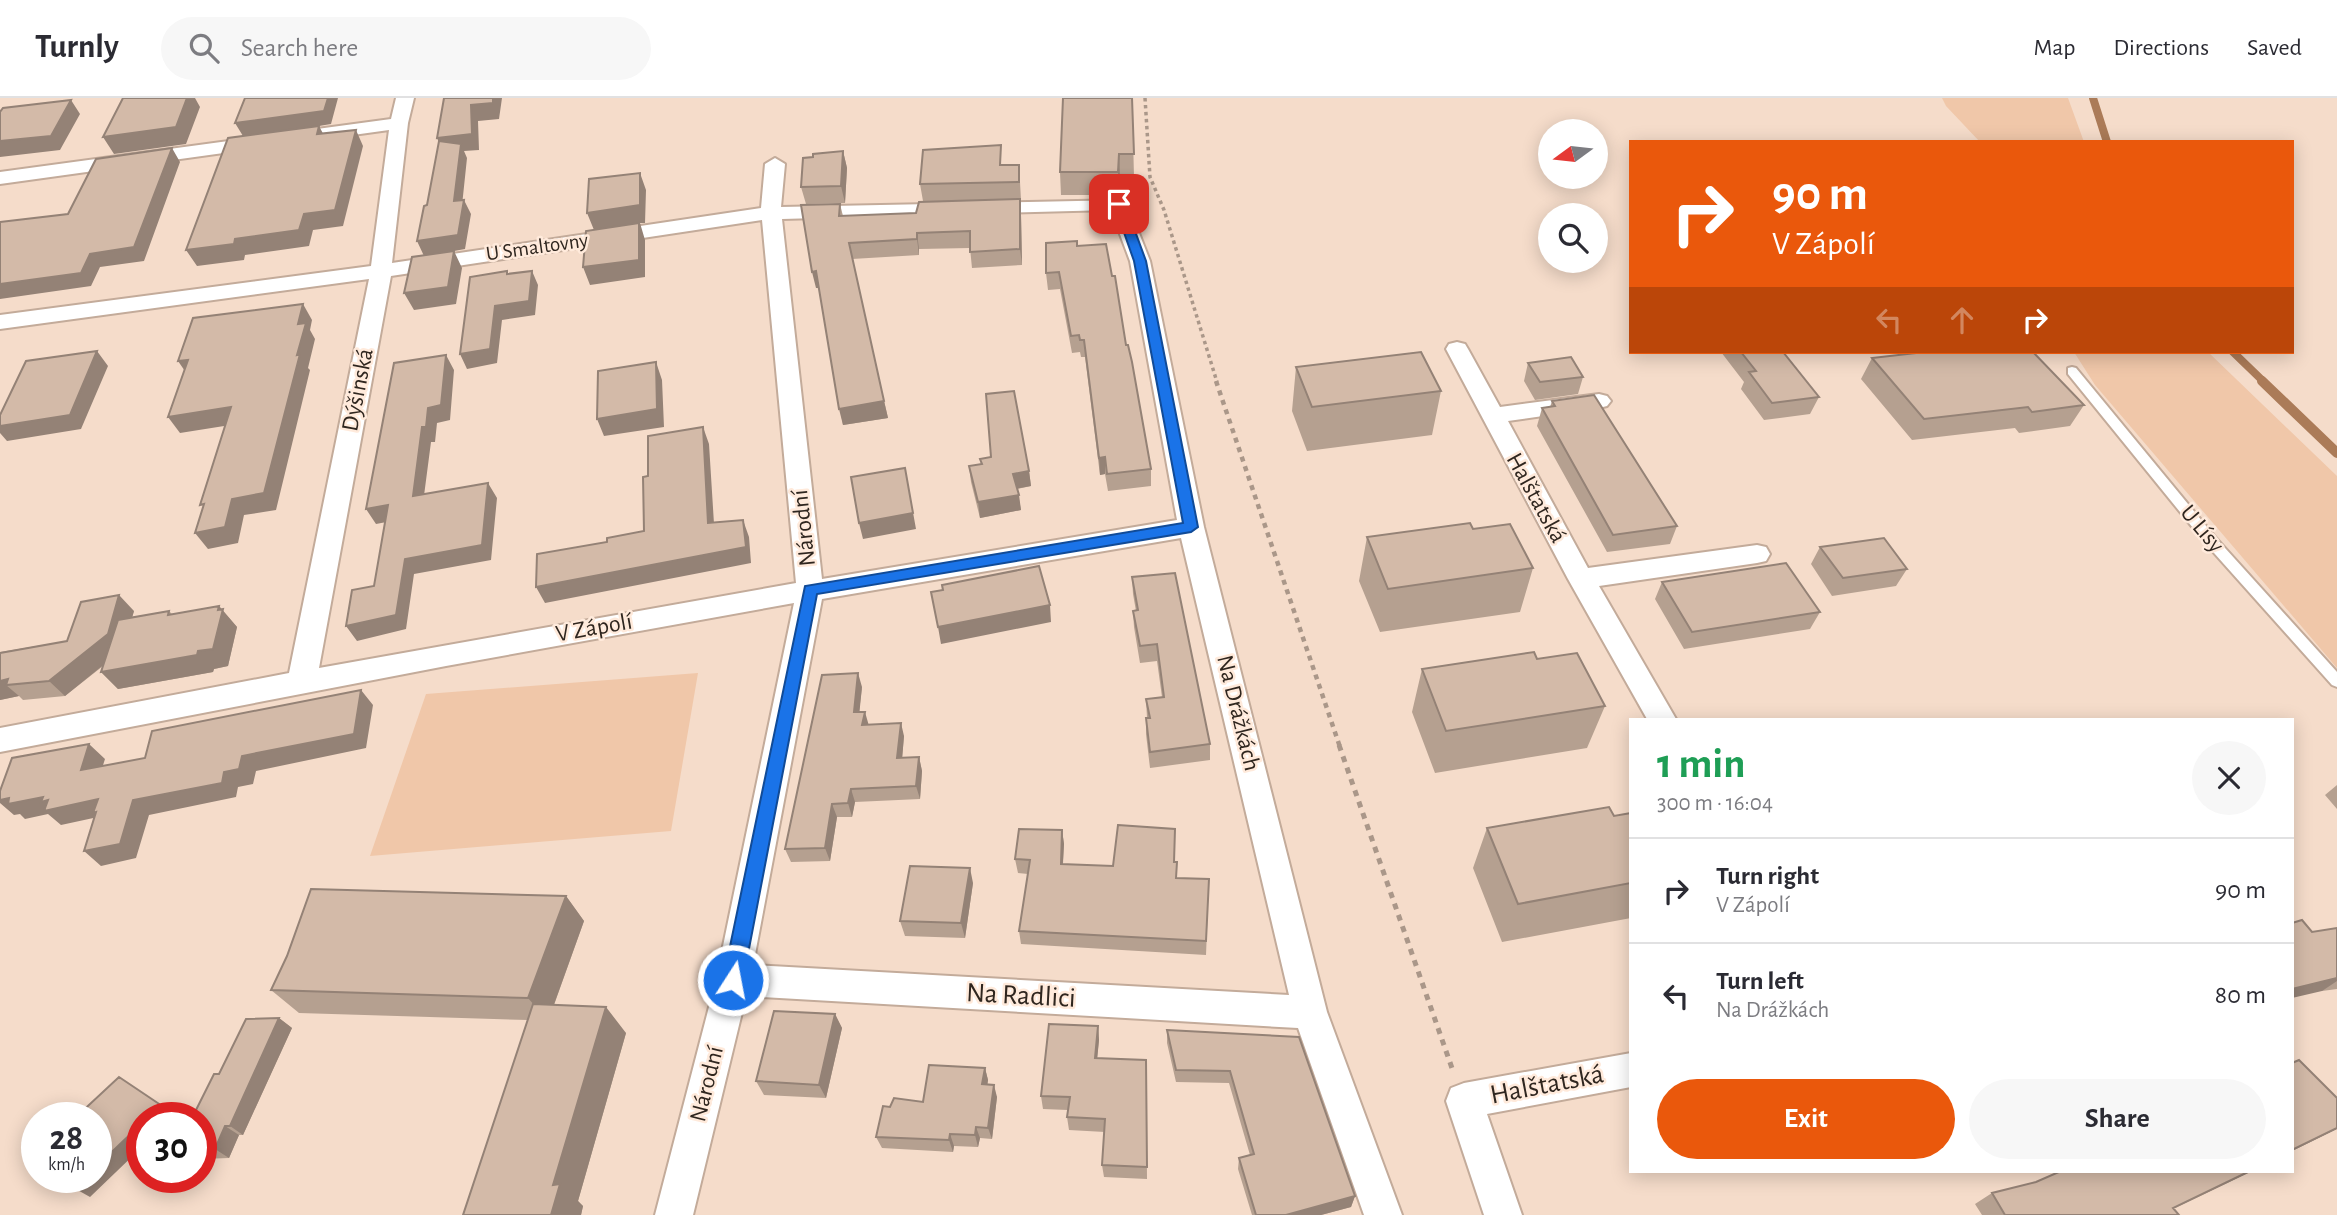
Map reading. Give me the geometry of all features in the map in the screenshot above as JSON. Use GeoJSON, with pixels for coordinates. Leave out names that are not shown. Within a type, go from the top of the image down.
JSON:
{"type":"FeatureCollection","features":[{"type":"Feature","properties":{"kind":"street","name":"Dýšinská"},"geometry":{"type":"LineString","coordinates":[[302,680],[381,271],[399,123],[405,98]]}},
{"type":"Feature","properties":{"kind":"street"},"geometry":{"type":"LineString","coordinates":[[0,178],[399,123]]}},
{"type":"Feature","properties":{"kind":"street","name":"Národní"},"geometry":{"type":"LineString","coordinates":[[674,1215],[733,980],[810,590],[771,213],[775,164]]}},
{"type":"Feature","properties":{"kind":"street","name":"U Smaltovny"},"geometry":{"type":"LineString","coordinates":[[0,322],[381,271],[771,213],[1119,204]]}},
{"type":"Feature","properties":{"kind":"street","name":"Na Drážkách"},"geometry":{"type":"LineString","coordinates":[[1119,204],[1140,261],[1191,527],[1310,1012],[1383,1215]]}},
{"type":"Feature","properties":{"kind":"street","name":"Halštatská"},"geometry":{"type":"LineString","coordinates":[[1457,349],[1581,579],[1661,718]]}},
{"type":"Feature","properties":{"kind":"street","name":"Halštatská"},"geometry":{"type":"LineString","coordinates":[[1492,416],[1599,401]]}},
{"type":"Feature","properties":{"kind":"street","name":"V Zápolí"},"geometry":{"type":"LineString","coordinates":[[0,740],[302,680],[810,590],[1191,527]]}},
{"type":"Feature","properties":{"kind":"street"},"geometry":{"type":"LineString","coordinates":[[1581,579],[1756,554]]}},
{"type":"Feature","properties":{"kind":"street","name":"Na Radlici"},"geometry":{"type":"LineString","coordinates":[[733,980],[1310,1012]]}},
{"type":"Feature","properties":{"kind":"street","name":"Halštatská"},"geometry":{"type":"LineString","coordinates":[[1464,1101],[1629,1070]]}},
{"type":"Feature","properties":{"kind":"street"},"geometry":{"type":"LineString","coordinates":[[1464,1101],[1503,1215]]}},
{"type":"Feature","properties":{"kind":"lane","name":"U Lísy"},"geometry":{"type":"LineString","coordinates":[[2072,372],[2211,541],[2337,681]]}},
{"type":"Feature","properties":{"kind":"path"},"geometry":{"type":"LineString","coordinates":[[1145,98],[1150,177],[1164,210],[1196,321],[1321,694],[1464,1101]]}},
{"type":"Feature","properties":{"kind":"shaded area"},"geometry":{"type":"Polygon","coordinates":[[[1942,98],[2068,98],[2083,140],[1978,140],[1946,106],[1942,98]]]}},
{"type":"Feature","properties":{"kind":"shaded area"},"geometry":{"type":"Polygon","coordinates":[[[2075,354],[2210,354],[2337,476],[2337,668],[2095,385],[2075,354]]]}},
{"type":"Feature","properties":{"kind":"shaded area"},"geometry":{"type":"Polygon","coordinates":[[[698,673],[671,831],[370,856],[426,694],[698,673]]]}},
{"type":"Feature","properties":{"kind":"building"},"geometry":{"type":"Polygon","coordinates":[[[123,98],[187,98],[176,127],[103,137],[123,98]]]}},
{"type":"Feature","properties":{"kind":"building"},"geometry":{"type":"Polygon","coordinates":[[[245,98],[328,98],[324,111],[235,123],[245,98]]]}},
{"type":"Feature","properties":{"kind":"building"},"geometry":{"type":"Polygon","coordinates":[[[444,98],[493,98],[493,103],[471,105],[472,134],[437,138],[444,98]]]}},
{"type":"Feature","properties":{"kind":"building"},"geometry":{"type":"Polygon","coordinates":[[[1063,98],[1132,98],[1134,154],[1119,154],[1118,172],[1060,172],[1063,98]]]}},
{"type":"Feature","properties":{"kind":"building"},"geometry":{"type":"Polygon","coordinates":[[[71,100],[51,136],[0,141],[0,112],[3,108],[71,100]]]}},
{"type":"Feature","properties":{"kind":"building"},"geometry":{"type":"Polygon","coordinates":[[[319,126],[317,134],[356,130],[335,210],[304,214],[299,230],[235,239],[234,244],[186,250],[228,138],[319,126]]]}},
{"type":"Feature","properties":{"kind":"building"},"geometry":{"type":"Polygon","coordinates":[[[439,141],[461,144],[454,201],[464,200],[458,235],[417,241],[424,206],[427,205],[439,141]]]}},
{"type":"Feature","properties":{"kind":"building"},"geometry":{"type":"Polygon","coordinates":[[[1001,145],[1000,165],[1019,165],[1019,182],[920,184],[923,150],[1001,145]]]}},
{"type":"Feature","properties":{"kind":"building"},"geometry":{"type":"Polygon","coordinates":[[[172,148],[134,247],[90,254],[81,273],[0,284],[0,222],[68,214],[96,159],[172,148]]]}},
{"type":"Feature","properties":{"kind":"building"},"geometry":{"type":"Polygon","coordinates":[[[843,151],[841,186],[801,187],[803,158],[813,157],[813,154],[843,151]]]}},
{"type":"Feature","properties":{"kind":"building"},"geometry":{"type":"Polygon","coordinates":[[[640,173],[640,205],[587,213],[589,179],[640,173]]]}},
{"type":"Feature","properties":{"kind":"building"},"geometry":{"type":"Polygon","coordinates":[[[1020,199],[1020,249],[970,252],[970,231],[917,233],[917,239],[849,243],[884,401],[839,409],[816,271],[812,272],[801,205],[840,204],[839,216],[916,213],[919,202],[1020,199]]]}},
{"type":"Feature","properties":{"kind":"building"},"geometry":{"type":"Polygon","coordinates":[[[639,223],[639,260],[583,267],[586,231],[639,223]]]}},
{"type":"Feature","properties":{"kind":"building"},"geometry":{"type":"Polygon","coordinates":[[[1077,241],[1077,246],[1106,244],[1112,276],[1115,276],[1151,469],[1107,474],[1105,457],[1099,458],[1084,340],[1080,340],[1079,335],[1071,336],[1059,272],[1046,273],[1046,243],[1077,241]]]}},
{"type":"Feature","properties":{"kind":"building"},"geometry":{"type":"Polygon","coordinates":[[[454,251],[448,287],[404,293],[412,257],[454,251]]]}},
{"type":"Feature","properties":{"kind":"building"},"geometry":{"type":"Polygon","coordinates":[[[507,271],[507,274],[532,271],[529,301],[495,306],[490,349],[460,354],[470,277],[507,271]]]}},
{"type":"Feature","properties":{"kind":"building"},"geometry":{"type":"Polygon","coordinates":[[[303,304],[298,324],[306,323],[297,355],[300,354],[264,493],[232,499],[225,527],[195,533],[204,504],[200,505],[231,407],[168,417],[188,360],[178,361],[193,318],[303,304]]]}},
{"type":"Feature","properties":{"kind":"building"},"geometry":{"type":"Polygon","coordinates":[[[97,351],[70,415],[0,426],[0,415],[26,361],[97,351]]]}},
{"type":"Feature","properties":{"kind":"building"},"geometry":{"type":"Polygon","coordinates":[[[1421,352],[1441,391],[1312,407],[1296,367],[1421,352]]]}},
{"type":"Feature","properties":{"kind":"building"},"geometry":{"type":"Polygon","coordinates":[[[1743,354],[1785,354],[1819,397],[1772,403],[1749,372],[1756,371],[1743,354]]]}},
{"type":"Feature","properties":{"kind":"building"},"geometry":{"type":"Polygon","coordinates":[[[1907,354],[2035,354],[2084,405],[2032,412],[2028,407],[1924,419],[1872,358],[1907,354]]]}},
{"type":"Feature","properties":{"kind":"building"},"geometry":{"type":"Polygon","coordinates":[[[446,355],[441,405],[428,408],[426,427],[422,427],[413,496],[488,483],[482,545],[405,559],[396,615],[346,626],[352,590],[374,586],[388,505],[366,509],[394,363],[446,355]]]}},
{"type":"Feature","properties":{"kind":"building"},"geometry":{"type":"Polygon","coordinates":[[[1571,357],[1583,377],[1540,382],[1528,363],[1571,357]]]}},
{"type":"Feature","properties":{"kind":"building"},"geometry":{"type":"Polygon","coordinates":[[[656,362],[657,409],[597,419],[598,371],[656,362]]]}},
{"type":"Feature","properties":{"kind":"building"},"geometry":{"type":"Polygon","coordinates":[[[1014,391],[1029,471],[1013,474],[1019,495],[978,502],[969,466],[982,464],[980,459],[991,457],[986,394],[1014,391]]]}},
{"type":"Feature","properties":{"kind":"building"},"geometry":{"type":"Polygon","coordinates":[[[1594,395],[1677,526],[1613,535],[1542,408],[1555,406],[1552,401],[1594,395]]]}},
{"type":"Feature","properties":{"kind":"building"},"geometry":{"type":"Polygon","coordinates":[[[703,427],[708,523],[743,520],[746,547],[536,587],[537,554],[607,542],[607,538],[644,531],[643,477],[648,476],[648,436],[703,427]]]}},
{"type":"Feature","properties":{"kind":"building"},"geometry":{"type":"Polygon","coordinates":[[[905,468],[913,513],[859,523],[851,477],[905,468]]]}},
{"type":"Feature","properties":{"kind":"building"},"geometry":{"type":"Polygon","coordinates":[[[1470,523],[1473,529],[1510,524],[1533,568],[1388,589],[1367,537],[1470,523]]]}},
{"type":"Feature","properties":{"kind":"building"},"geometry":{"type":"Polygon","coordinates":[[[1884,538],[1907,569],[1843,578],[1820,547],[1884,538]]]}},
{"type":"Feature","properties":{"kind":"building"},"geometry":{"type":"Polygon","coordinates":[[[1786,563],[1820,612],[1692,632],[1662,582],[1786,563]]]}},
{"type":"Feature","properties":{"kind":"building"},"geometry":{"type":"Polygon","coordinates":[[[1039,566],[1050,605],[938,627],[931,592],[943,590],[942,585],[1039,566]]]}},
{"type":"Feature","properties":{"kind":"building"},"geometry":{"type":"Polygon","coordinates":[[[1175,573],[1210,744],[1150,752],[1146,718],[1150,718],[1146,699],[1164,697],[1157,644],[1140,646],[1133,611],[1138,610],[1132,577],[1175,573]]]}},
{"type":"Feature","properties":{"kind":"building"},"geometry":{"type":"Polygon","coordinates":[[[119,595],[108,634],[49,681],[6,685],[8,679],[0,681],[0,653],[67,641],[81,602],[119,595]]]}},
{"type":"Feature","properties":{"kind":"building"},"geometry":{"type":"Polygon","coordinates":[[[219,606],[218,610],[223,609],[213,649],[198,651],[197,655],[101,672],[118,620],[219,606]]]}},
{"type":"Feature","properties":{"kind":"building"},"geometry":{"type":"Polygon","coordinates":[[[1534,652],[1537,659],[1577,653],[1605,706],[1446,731],[1422,669],[1534,652]]]}},
{"type":"Feature","properties":{"kind":"building"},"geometry":{"type":"Polygon","coordinates":[[[858,673],[854,712],[865,712],[862,725],[901,723],[897,758],[919,757],[916,786],[851,789],[848,803],[832,804],[825,848],[785,849],[822,675],[858,673]]]}},
{"type":"Feature","properties":{"kind":"building"},"geometry":{"type":"Polygon","coordinates":[[[361,690],[354,734],[242,756],[239,769],[224,772],[222,783],[133,800],[120,844],[84,851],[98,799],[44,811],[48,800],[41,802],[43,797],[8,804],[9,798],[0,800],[0,791],[12,758],[89,744],[81,770],[145,758],[152,731],[361,690]]]}},
{"type":"Feature","properties":{"kind":"building"},"geometry":{"type":"Polygon","coordinates":[[[1609,807],[1614,816],[1629,813],[1629,883],[1518,904],[1487,828],[1609,807]]]}},
{"type":"Feature","properties":{"kind":"building"},"geometry":{"type":"Polygon","coordinates":[[[1118,825],[1175,829],[1176,878],[1209,879],[1206,941],[1019,931],[1030,860],[1015,859],[1019,829],[1062,830],[1061,864],[1113,866],[1118,825]]]}},
{"type":"Feature","properties":{"kind":"building"},"geometry":{"type":"Polygon","coordinates":[[[910,866],[970,868],[961,923],[900,921],[910,866]]]}},
{"type":"Feature","properties":{"kind":"building"},"geometry":{"type":"Polygon","coordinates":[[[311,889],[566,896],[528,998],[271,990],[287,956],[311,889]]]}},
{"type":"Feature","properties":{"kind":"building"},"geometry":{"type":"Polygon","coordinates":[[[2302,920],[2312,932],[2337,928],[2337,978],[2294,989],[2294,922],[2302,920]]]}},
{"type":"Feature","properties":{"kind":"building"},"geometry":{"type":"Polygon","coordinates":[[[533,1004],[606,1007],[553,1185],[560,1184],[551,1215],[463,1215],[533,1004]]]}},
{"type":"Feature","properties":{"kind":"building"},"geometry":{"type":"Polygon","coordinates":[[[774,1011],[835,1014],[819,1085],[756,1081],[774,1011]]]}},
{"type":"Feature","properties":{"kind":"building"},"geometry":{"type":"Polygon","coordinates":[[[279,1018],[230,1126],[225,1126],[217,1144],[217,1102],[200,1102],[214,1074],[219,1074],[246,1019],[279,1018]]]}},
{"type":"Feature","properties":{"kind":"building"},"geometry":{"type":"Polygon","coordinates":[[[1049,1024],[1098,1026],[1095,1058],[1146,1060],[1147,1167],[1102,1165],[1105,1119],[1067,1117],[1070,1097],[1041,1096],[1049,1024]]]}},
{"type":"Feature","properties":{"kind":"building"},"geometry":{"type":"Polygon","coordinates":[[[1167,1030],[1299,1037],[1355,1196],[1286,1215],[1256,1215],[1239,1158],[1254,1154],[1230,1071],[1176,1070],[1167,1030]]]}},
{"type":"Feature","properties":{"kind":"building"},"geometry":{"type":"Polygon","coordinates":[[[2299,1060],[2337,1098],[2337,1128],[2294,1149],[2294,1062],[2299,1060]]]}},
{"type":"Feature","properties":{"kind":"building"},"geometry":{"type":"Polygon","coordinates":[[[929,1065],[985,1068],[982,1084],[994,1085],[988,1128],[976,1127],[975,1135],[950,1134],[949,1140],[876,1137],[883,1106],[890,1107],[894,1098],[923,1102],[929,1065]]]}},
{"type":"Feature","properties":{"kind":"building"},"geometry":{"type":"Polygon","coordinates":[[[119,1077],[156,1102],[126,1102],[126,1138],[112,1152],[112,1102],[92,1102],[119,1077]]]}},
{"type":"Feature","properties":{"kind":"building"},"geometry":{"type":"Polygon","coordinates":[[[2056,1173],[2246,1173],[2173,1208],[2179,1215],[2005,1215],[1992,1193],[2036,1182],[2056,1173]]]}},
{"type":"Feature","properties":{"kind":"waterway"},"geometry":{"type":"LineString","coordinates":[[2093,98],[2106,140]]}},
{"type":"Feature","properties":{"kind":"waterway"},"geometry":{"type":"LineString","coordinates":[[2235,354],[2264,382]]}},
{"type":"Feature","properties":{"kind":"waterway"},"geometry":{"type":"LineString","coordinates":[[2262,381],[2337,453]]}},
{"type":"Feature","properties":{"kind":"route"},"geometry":{"type":"LineString","coordinates":[[733,980],[810,590],[1191,527],[1140,261],[1119,204]]}}]}
